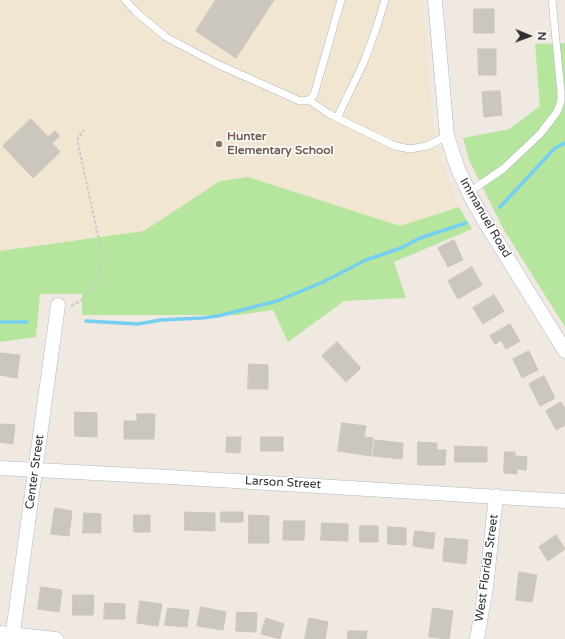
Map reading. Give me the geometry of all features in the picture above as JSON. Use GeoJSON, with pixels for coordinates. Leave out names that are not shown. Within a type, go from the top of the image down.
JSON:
{"type":"FeatureCollection","features":[{"type":"Feature","properties":{"kind":"street","name":"Immanuel Road"},"geometry":{"type":"LineString","coordinates":[[435,0],[447,136],[458,169],[469,192],[565,351]]}},
{"type":"Feature","properties":{"kind":"street","name":"Center Street"},"geometry":{"type":"LineString","coordinates":[[8,635],[36,469],[58,304]]}},
{"type":"Feature","properties":{"kind":"street","name":"Larson Street"},"geometry":{"type":"LineString","coordinates":[[0,468],[565,501]]}},
{"type":"Feature","properties":{"kind":"street","name":"West Florida Street"},"geometry":{"type":"LineString","coordinates":[[477,639],[486,587],[496,496]]}},
{"type":"Feature","properties":{"kind":"street"},"geometry":{"type":"LineString","coordinates":[[8,635],[56,639]]}},
{"type":"Feature","properties":{"kind":"lane"},"geometry":{"type":"LineString","coordinates":[[125,0],[136,12],[172,40],[217,64],[300,100],[309,100],[329,114],[395,146],[410,149],[427,146],[447,136]]}},
{"type":"Feature","properties":{"kind":"lane"},"geometry":{"type":"LineString","coordinates":[[309,100],[314,95],[341,0]]}},
{"type":"Feature","properties":{"kind":"lane"},"geometry":{"type":"LineString","coordinates":[[337,118],[364,62],[385,0]]}},
{"type":"Feature","properties":{"kind":"lane"},"geometry":{"type":"LineString","coordinates":[[469,192],[503,170],[540,134],[558,112],[561,101],[561,92],[552,0]]}},
{"type":"Feature","properties":{"kind":"path"},"geometry":{"type":"LineString","coordinates":[[58,304],[74,305],[82,300],[95,287],[102,261],[101,250],[78,143],[78,138],[84,130]]}},
{"type":"Feature","properties":{"kind":"shaded area","name":"Hunter Elementary School"},"geometry":{"type":"Polygon","coordinates":[[[0,0],[423,0],[433,125],[443,163],[459,207],[400,226],[248,177],[220,181],[144,231],[0,251],[0,0]]]}},
{"type":"Feature","properties":{"kind":"green space"},"geometry":{"type":"Polygon","coordinates":[[[565,43],[565,327],[504,230],[469,160],[463,138],[509,129],[540,106],[535,44],[565,43]]]}},
{"type":"Feature","properties":{"kind":"green space"},"geometry":{"type":"Polygon","coordinates":[[[248,177],[400,226],[459,207],[472,229],[394,262],[406,298],[344,301],[288,342],[273,310],[238,315],[82,315],[82,294],[40,294],[36,337],[0,342],[0,251],[144,231],[220,181],[248,177]]]}},
{"type":"Feature","properties":{"kind":"building"},"geometry":{"type":"Polygon","coordinates":[[[216,0],[274,0],[236,58],[196,31],[216,0]]]}},
{"type":"Feature","properties":{"kind":"building"},"geometry":{"type":"Polygon","coordinates":[[[474,9],[494,9],[494,33],[474,33],[474,9]]]}},
{"type":"Feature","properties":{"kind":"building"},"geometry":{"type":"Polygon","coordinates":[[[478,49],[496,49],[496,75],[479,75],[478,49]]]}},
{"type":"Feature","properties":{"kind":"building"},"geometry":{"type":"Polygon","coordinates":[[[500,91],[502,115],[484,117],[482,92],[500,91]]]}},
{"type":"Feature","properties":{"kind":"building"},"geometry":{"type":"Polygon","coordinates":[[[31,119],[48,137],[55,131],[60,136],[52,143],[60,152],[33,178],[3,146],[31,119]]]}},
{"type":"Feature","properties":{"kind":"building"},"geometry":{"type":"Polygon","coordinates":[[[454,240],[463,260],[448,267],[438,248],[454,240]]]}},
{"type":"Feature","properties":{"kind":"building"},"geometry":{"type":"Polygon","coordinates":[[[472,267],[482,285],[458,299],[448,281],[472,267]]]}},
{"type":"Feature","properties":{"kind":"building"},"geometry":{"type":"Polygon","coordinates":[[[494,295],[504,311],[483,324],[473,308],[494,295]]]}},
{"type":"Feature","properties":{"kind":"building"},"geometry":{"type":"Polygon","coordinates":[[[510,324],[520,341],[506,349],[501,340],[495,344],[490,336],[510,324]]]}},
{"type":"Feature","properties":{"kind":"building"},"geometry":{"type":"Polygon","coordinates":[[[337,342],[361,368],[346,382],[322,356],[337,342]]]}},
{"type":"Feature","properties":{"kind":"building"},"geometry":{"type":"Polygon","coordinates":[[[529,351],[538,370],[522,378],[513,359],[529,351]]]}},
{"type":"Feature","properties":{"kind":"building"},"geometry":{"type":"Polygon","coordinates":[[[0,353],[20,355],[17,378],[0,375],[0,353]]]}},
{"type":"Feature","properties":{"kind":"building"},"geometry":{"type":"Polygon","coordinates":[[[249,364],[268,365],[268,389],[248,389],[249,364]]]}},
{"type":"Feature","properties":{"kind":"building"},"geometry":{"type":"Polygon","coordinates":[[[544,376],[555,398],[540,406],[529,384],[544,376]]]}},
{"type":"Feature","properties":{"kind":"building"},"geometry":{"type":"Polygon","coordinates":[[[561,402],[565,408],[565,425],[556,430],[546,411],[561,402]]]}},
{"type":"Feature","properties":{"kind":"building"},"geometry":{"type":"Polygon","coordinates":[[[75,412],[97,413],[97,437],[75,436],[75,412]]]}},
{"type":"Feature","properties":{"kind":"building"},"geometry":{"type":"Polygon","coordinates":[[[137,414],[155,414],[154,439],[124,439],[124,421],[137,421],[137,414]]]}},
{"type":"Feature","properties":{"kind":"building"},"geometry":{"type":"Polygon","coordinates":[[[342,423],[366,426],[364,437],[373,438],[371,456],[338,451],[342,423]]]}},
{"type":"Feature","properties":{"kind":"building"},"geometry":{"type":"Polygon","coordinates":[[[0,424],[15,425],[13,444],[0,442],[0,424]]]}},
{"type":"Feature","properties":{"kind":"building"},"geometry":{"type":"Polygon","coordinates":[[[227,437],[241,437],[240,453],[226,452],[227,437]]]}},
{"type":"Feature","properties":{"kind":"building"},"geometry":{"type":"Polygon","coordinates":[[[261,437],[283,437],[283,451],[261,451],[261,437]]]}},
{"type":"Feature","properties":{"kind":"building"},"geometry":{"type":"Polygon","coordinates":[[[375,440],[403,443],[402,459],[373,456],[375,440]]]}},
{"type":"Feature","properties":{"kind":"building"},"geometry":{"type":"Polygon","coordinates":[[[418,442],[437,443],[437,450],[446,450],[445,465],[418,465],[418,442]]]}},
{"type":"Feature","properties":{"kind":"building"},"geometry":{"type":"Polygon","coordinates":[[[455,446],[487,447],[487,462],[455,462],[455,446]]]}},
{"type":"Feature","properties":{"kind":"building"},"geometry":{"type":"Polygon","coordinates":[[[505,452],[515,452],[515,456],[527,457],[526,470],[517,469],[517,474],[504,473],[505,452]]]}},
{"type":"Feature","properties":{"kind":"building"},"geometry":{"type":"Polygon","coordinates":[[[55,508],[72,511],[69,536],[51,534],[55,508]]]}},
{"type":"Feature","properties":{"kind":"building"},"geometry":{"type":"Polygon","coordinates":[[[185,512],[215,513],[215,531],[185,530],[185,512]]]}},
{"type":"Feature","properties":{"kind":"building"},"geometry":{"type":"Polygon","coordinates":[[[221,512],[243,512],[243,522],[221,522],[221,512]]]}},
{"type":"Feature","properties":{"kind":"building"},"geometry":{"type":"Polygon","coordinates":[[[84,513],[101,514],[101,533],[83,533],[84,513]]]}},
{"type":"Feature","properties":{"kind":"building"},"geometry":{"type":"Polygon","coordinates":[[[134,515],[150,515],[150,532],[134,532],[134,515]]]}},
{"type":"Feature","properties":{"kind":"building"},"geometry":{"type":"Polygon","coordinates":[[[249,515],[269,516],[269,543],[249,543],[249,515]]]}},
{"type":"Feature","properties":{"kind":"building"},"geometry":{"type":"Polygon","coordinates":[[[284,521],[305,521],[304,540],[283,540],[284,521]]]}},
{"type":"Feature","properties":{"kind":"building"},"geometry":{"type":"Polygon","coordinates":[[[322,523],[348,524],[348,541],[321,540],[322,523]]]}},
{"type":"Feature","properties":{"kind":"building"},"geometry":{"type":"Polygon","coordinates":[[[360,526],[378,526],[378,542],[360,542],[360,526]]]}},
{"type":"Feature","properties":{"kind":"building"},"geometry":{"type":"Polygon","coordinates":[[[388,527],[406,528],[406,545],[388,544],[388,527]]]}},
{"type":"Feature","properties":{"kind":"building"},"geometry":{"type":"Polygon","coordinates":[[[415,531],[435,533],[433,549],[413,546],[415,531]]]}},
{"type":"Feature","properties":{"kind":"building"},"geometry":{"type":"Polygon","coordinates":[[[556,535],[565,549],[548,561],[539,547],[556,535]]]}},
{"type":"Feature","properties":{"kind":"building"},"geometry":{"type":"Polygon","coordinates":[[[445,538],[468,540],[466,564],[443,561],[445,538]]]}},
{"type":"Feature","properties":{"kind":"building"},"geometry":{"type":"Polygon","coordinates":[[[519,572],[537,575],[532,602],[516,600],[519,572]]]}},
{"type":"Feature","properties":{"kind":"building"},"geometry":{"type":"Polygon","coordinates":[[[41,587],[62,590],[59,612],[38,609],[41,587]]]}},
{"type":"Feature","properties":{"kind":"building"},"geometry":{"type":"Polygon","coordinates":[[[73,595],[94,595],[93,615],[73,615],[73,595]]]}},
{"type":"Feature","properties":{"kind":"building"},"geometry":{"type":"Polygon","coordinates":[[[140,601],[162,604],[158,626],[137,623],[140,601]]]}},
{"type":"Feature","properties":{"kind":"building"},"geometry":{"type":"Polygon","coordinates":[[[105,603],[125,604],[125,619],[104,619],[105,603]]]}},
{"type":"Feature","properties":{"kind":"building"},"geometry":{"type":"Polygon","coordinates":[[[201,607],[226,612],[223,630],[197,626],[201,607]]]}},
{"type":"Feature","properties":{"kind":"building"},"geometry":{"type":"Polygon","coordinates":[[[168,608],[189,610],[187,627],[165,625],[168,608]]]}},
{"type":"Feature","properties":{"kind":"building"},"geometry":{"type":"Polygon","coordinates":[[[433,608],[453,611],[449,639],[429,637],[433,608]]]}},
{"type":"Feature","properties":{"kind":"building"},"geometry":{"type":"Polygon","coordinates":[[[237,612],[257,613],[256,632],[236,631],[237,612]]]}},
{"type":"Feature","properties":{"kind":"building"},"geometry":{"type":"Polygon","coordinates":[[[266,618],[284,624],[280,639],[261,634],[266,618]]]}},
{"type":"Feature","properties":{"kind":"building"},"geometry":{"type":"Polygon","coordinates":[[[309,618],[328,622],[325,639],[305,639],[309,618]]]}},
{"type":"Feature","properties":{"kind":"building"},"geometry":{"type":"Polygon","coordinates":[[[348,631],[367,631],[366,639],[348,639],[348,631]]]}},
{"type":"Feature","properties":{"kind":"waterway"},"geometry":{"type":"LineString","coordinates":[[500,207],[555,148],[565,143]]}},
{"type":"Feature","properties":{"kind":"waterway"},"geometry":{"type":"LineString","coordinates":[[86,321],[138,324],[161,320],[202,318],[218,316],[277,301],[323,282],[366,260],[401,248],[420,238],[466,223]]}},
{"type":"Feature","properties":{"kind":"waterway"},"geometry":{"type":"LineString","coordinates":[[0,322],[27,322]]}},
{"type":"Feature","properties":{"kind":"place","name":"Hunter Elementary School"},"geometry":{"type":"Point","coordinates":[219,144]}}]}
